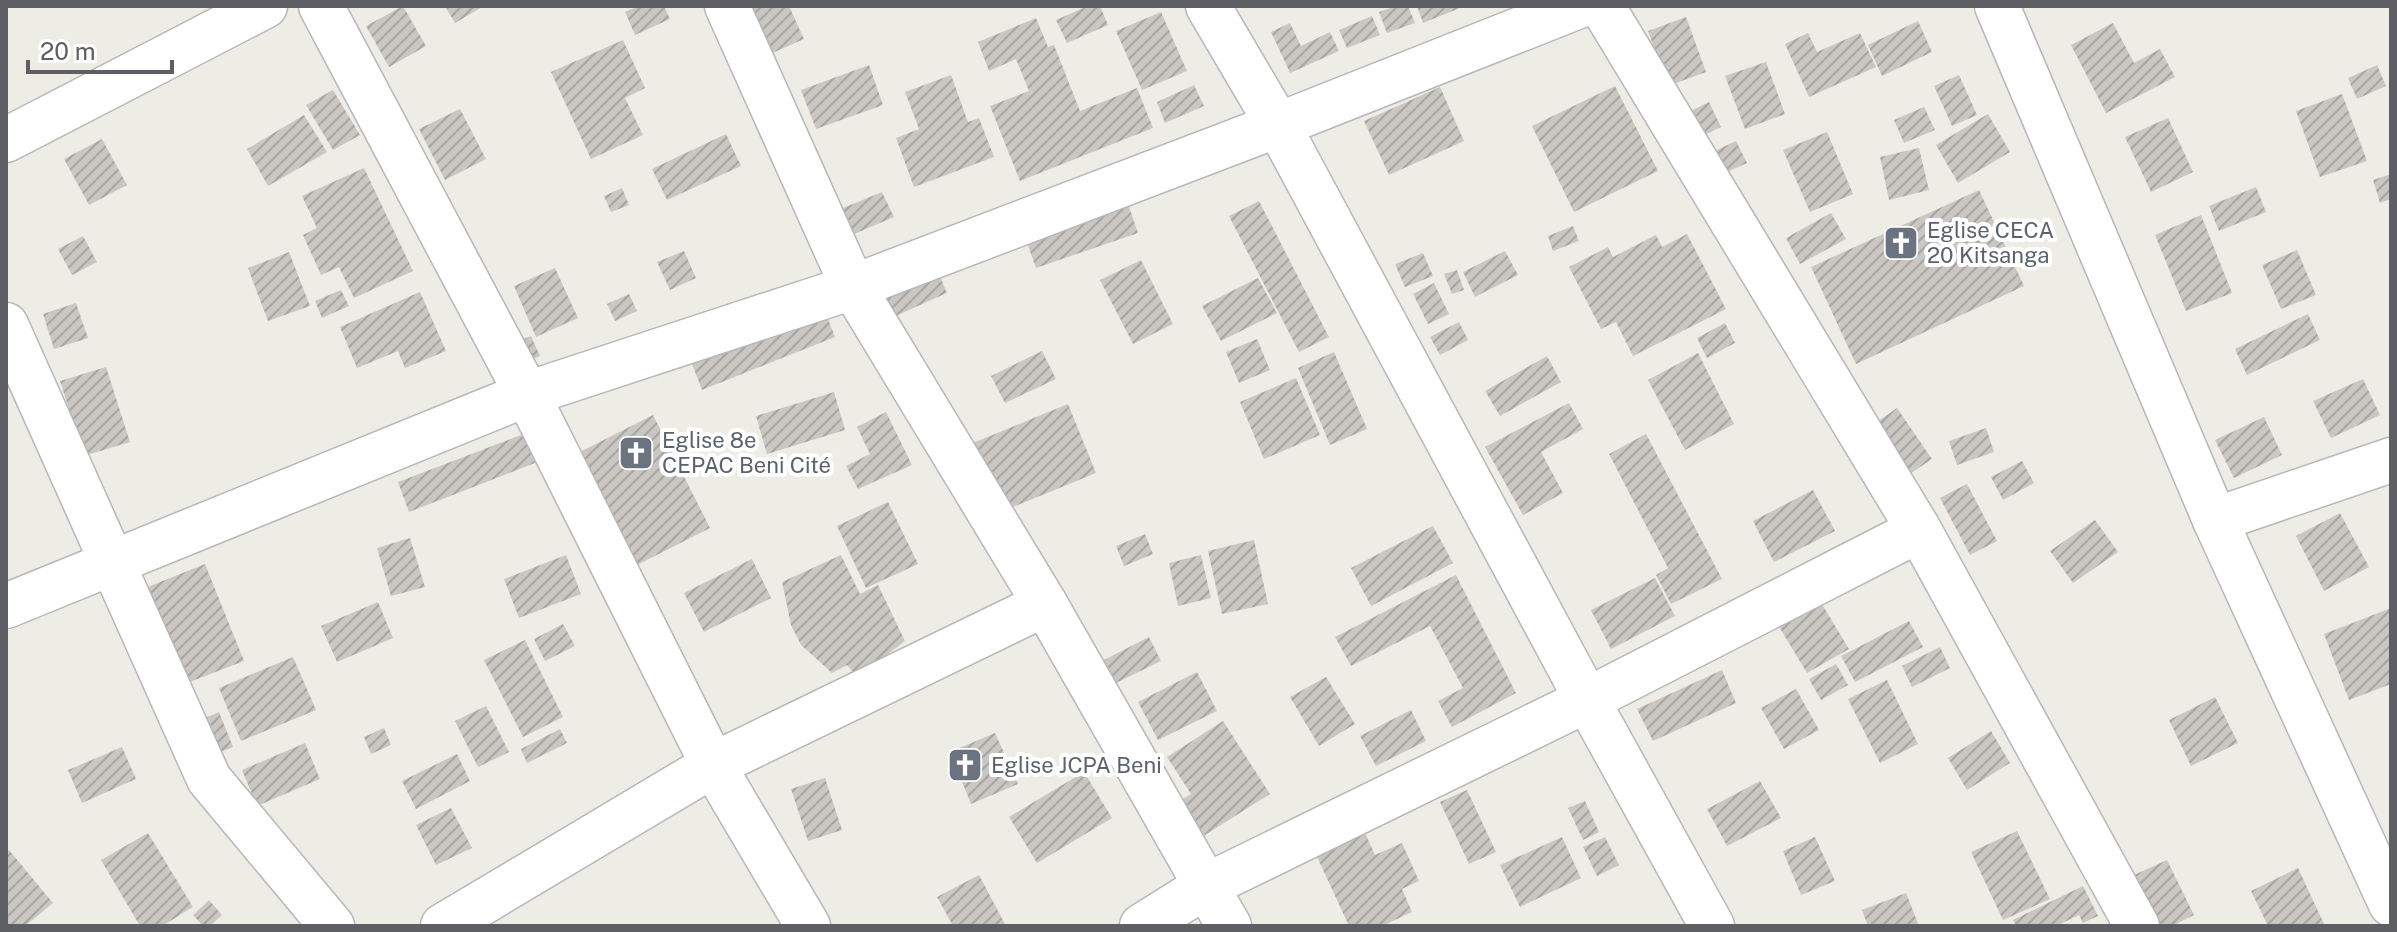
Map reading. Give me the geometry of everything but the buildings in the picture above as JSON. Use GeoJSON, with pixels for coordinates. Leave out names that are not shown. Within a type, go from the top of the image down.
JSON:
{"type":"FeatureCollection","features":[{"type":"Feature","properties":{"kind":"street"},"geometry":{"type":"LineString","coordinates":[[6,140],[265,6]]}},
{"type":"Feature","properties":{"kind":"street"},"geometry":{"type":"LineString","coordinates":[[321,6],[527,394],[713,765],[808,926]]}},
{"type":"Feature","properties":{"kind":"street"},"geometry":{"type":"LineString","coordinates":[[727,6],[853,287],[1045,604],[1229,926]]}},
{"type":"Feature","properties":{"kind":"street"},"geometry":{"type":"LineString","coordinates":[[1208,6],[1278,125],[1712,926]]}},
{"type":"Feature","properties":{"kind":"street"},"geometry":{"type":"LineString","coordinates":[[6,606],[527,394],[853,287],[1579,6]]}},
{"type":"Feature","properties":{"kind":"street"},"geometry":{"type":"LineString","coordinates":[[1602,6],[1919,530],[2137,926]]}},
{"type":"Feature","properties":{"kind":"street"},"geometry":{"type":"LineString","coordinates":[[1997,6],[2215,520],[2391,904]]}},
{"type":"Feature","properties":{"kind":"street"},"geometry":{"type":"LineString","coordinates":[[6,325],[209,779],[332,926]]}},
{"type":"Feature","properties":{"kind":"street"},"geometry":{"type":"LineString","coordinates":[[2215,520],[2391,460]]}},
{"type":"Feature","properties":{"kind":"street"},"geometry":{"type":"LineString","coordinates":[[1142,926],[1206,886],[1587,700],[1919,530]]}},
{"type":"Feature","properties":{"kind":"street"},"geometry":{"type":"LineString","coordinates":[[443,926],[713,765],[1045,604]]}},
{"type":"Feature","properties":{"kind":"place","name":"Eglise CECA 20 Kitsanga"},"geometry":{"type":"Point","coordinates":[1901,243]}},
{"type":"Feature","properties":{"kind":"place","name":"Eglise 8e CEPAC Beni Cité"},"geometry":{"type":"Point","coordinates":[636,453]}},
{"type":"Feature","properties":{"kind":"place","name":"Eglise JCPA Beni"},"geometry":{"type":"Point","coordinates":[965,765]}}]}
